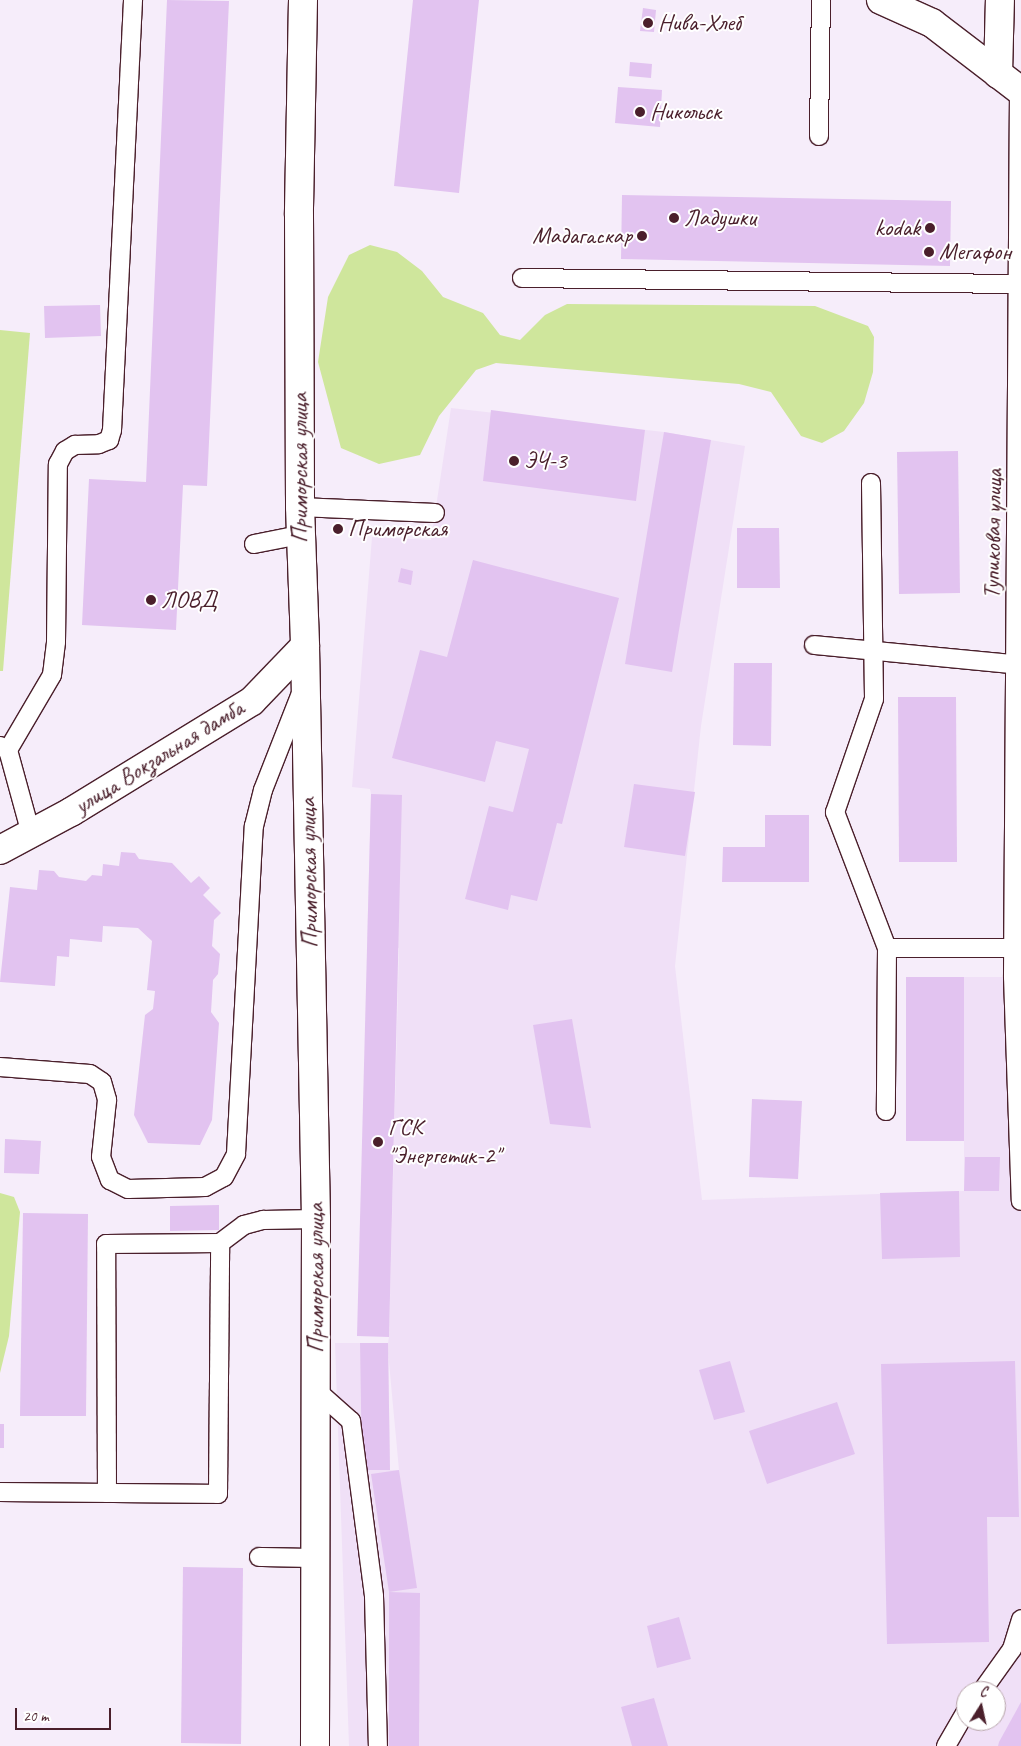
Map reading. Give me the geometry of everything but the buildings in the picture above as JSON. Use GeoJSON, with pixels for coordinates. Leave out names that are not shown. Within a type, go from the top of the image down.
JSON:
{"type":"FeatureCollection","features":[{"type":"Feature","properties":{"kind":"main road","name":"Приморская улица"},"geometry":{"type":"LineString","coordinates":[[303,0],[299,215],[300,535],[305,646],[316,1219],[314,1746]]}},
{"type":"Feature","properties":{"kind":"main road"},"geometry":{"type":"LineString","coordinates":[[881,0],[927,11],[1020,91]]}},
{"type":"Feature","properties":{"kind":"main road"},"geometry":{"type":"LineString","coordinates":[[998,74],[1000,0]]}},
{"type":"Feature","properties":{"kind":"main road","name":"улица Вокзальная дамба"},"geometry":{"type":"LineString","coordinates":[[0,850],[31,834],[252,701],[305,646]]}},
{"type":"Feature","properties":{"kind":"lane"},"geometry":{"type":"LineString","coordinates":[[31,834],[4,748],[52,675],[56,642],[58,464],[65,451],[75,446],[99,444],[109,440],[112,430],[133,0]]}},
{"type":"Feature","properties":{"kind":"lane"},"geometry":{"type":"LineString","coordinates":[[819,136],[820,0]]}},
{"type":"Feature","properties":{"kind":"lane","name":"Тупиковая улица"},"geometry":{"type":"LineString","coordinates":[[1020,91],[1018,664],[1013,977],[1021,1201]]}},
{"type":"Feature","properties":{"kind":"lane"},"geometry":{"type":"LineString","coordinates":[[522,278],[1020,284]]}},
{"type":"Feature","properties":{"kind":"lane"},"geometry":{"type":"LineString","coordinates":[[871,483],[874,699],[836,812],[886,948],[886,1110]]}},
{"type":"Feature","properties":{"kind":"lane"},"geometry":{"type":"LineString","coordinates":[[300,507],[435,513]]}},
{"type":"Feature","properties":{"kind":"lane"},"geometry":{"type":"LineString","coordinates":[[254,544],[300,535]]}},
{"type":"Feature","properties":{"kind":"lane"},"geometry":{"type":"LineString","coordinates":[[814,645],[1018,664]]}},
{"type":"Feature","properties":{"kind":"lane"},"geometry":{"type":"LineString","coordinates":[[0,1067],[90,1074],[102,1082],[107,1100],[101,1158],[110,1180],[128,1189],[205,1187],[224,1177],[236,1154],[254,826],[263,790],[305,683]]}},
{"type":"Feature","properties":{"kind":"lane"},"geometry":{"type":"LineString","coordinates":[[886,948],[1013,948]]}},
{"type":"Feature","properties":{"kind":"lane"},"geometry":{"type":"LineString","coordinates":[[107,1493],[106,1244],[220,1243],[244,1225],[263,1220],[316,1219]]}},
{"type":"Feature","properties":{"kind":"lane"},"geometry":{"type":"LineString","coordinates":[[0,1492],[218,1494],[220,1243]]}},
{"type":"Feature","properties":{"kind":"lane"},"geometry":{"type":"LineString","coordinates":[[316,1390],[351,1421],[374,1596],[378,1746]]}},
{"type":"Feature","properties":{"kind":"lane"},"geometry":{"type":"LineString","coordinates":[[259,1557],[315,1558]]}},
{"type":"Feature","properties":{"kind":"lane"},"geometry":{"type":"LineString","coordinates":[[989,1681],[1012,1650],[1021,1619]]}},
{"type":"Feature","properties":{"kind":"lane"},"geometry":{"type":"LineString","coordinates":[[946,1746],[956,1729]]}},
{"type":"Feature","properties":{"kind":"shaded area"},"geometry":{"type":"Polygon","coordinates":[[[451,408],[664,432],[745,446],[701,726],[675,966],[702,1200],[964,1191],[964,977],[1021,977],[1021,1746],[349,1746],[335,1343],[388,1343],[389,1337],[399,948],[367,946],[371,794],[370,789],[352,787],[372,537],[431,540],[451,408]],[[388,1352],[390,1470],[399,1470],[388,1352]]]}},
{"type":"Feature","properties":{"kind":"green space"},"geometry":{"type":"Polygon","coordinates":[[[370,245],[397,252],[422,271],[443,297],[483,313],[500,335],[520,340],[545,315],[567,304],[815,306],[868,326],[874,337],[873,372],[864,403],[844,431],[822,443],[801,436],[771,392],[739,384],[496,363],[476,370],[439,416],[420,455],[379,464],[341,448],[318,362],[328,297],[349,255],[370,245]]]}},
{"type":"Feature","properties":{"kind":"green space"},"geometry":{"type":"Polygon","coordinates":[[[0,330],[30,333],[3,671],[0,671],[0,330]]]}},
{"type":"Feature","properties":{"kind":"green space"},"geometry":{"type":"Polygon","coordinates":[[[0,1193],[14,1197],[20,1212],[9,1336],[0,1373],[0,1193]]]}},
{"type":"Feature","properties":{"kind":"place","name":"Нива-Хлеб"},"geometry":{"type":"Point","coordinates":[648,23]}},
{"type":"Feature","properties":{"kind":"place","name":"Никольск"},"geometry":{"type":"Point","coordinates":[640,112]}},
{"type":"Feature","properties":{"kind":"place","name":"Ладушки"},"geometry":{"type":"Point","coordinates":[674,218]}},
{"type":"Feature","properties":{"kind":"place","name":"kodak"},"geometry":{"type":"Point","coordinates":[930,228]}},
{"type":"Feature","properties":{"kind":"place","name":"Мадагаскар"},"geometry":{"type":"Point","coordinates":[642,236]}},
{"type":"Feature","properties":{"kind":"place","name":"Мегафон"},"geometry":{"type":"Point","coordinates":[929,252]}},
{"type":"Feature","properties":{"kind":"place","name":"ЭЧ-3"},"geometry":{"type":"Point","coordinates":[514,461]}},
{"type":"Feature","properties":{"kind":"place","name":"Приморская"},"geometry":{"type":"Point","coordinates":[338,529]}},
{"type":"Feature","properties":{"kind":"place","name":"ЛОВД"},"geometry":{"type":"Point","coordinates":[151,600]}},
{"type":"Feature","properties":{"kind":"place","name":"ГСК \"Энергетик-2\""},"geometry":{"type":"Point","coordinates":[378,1142]}}]}
